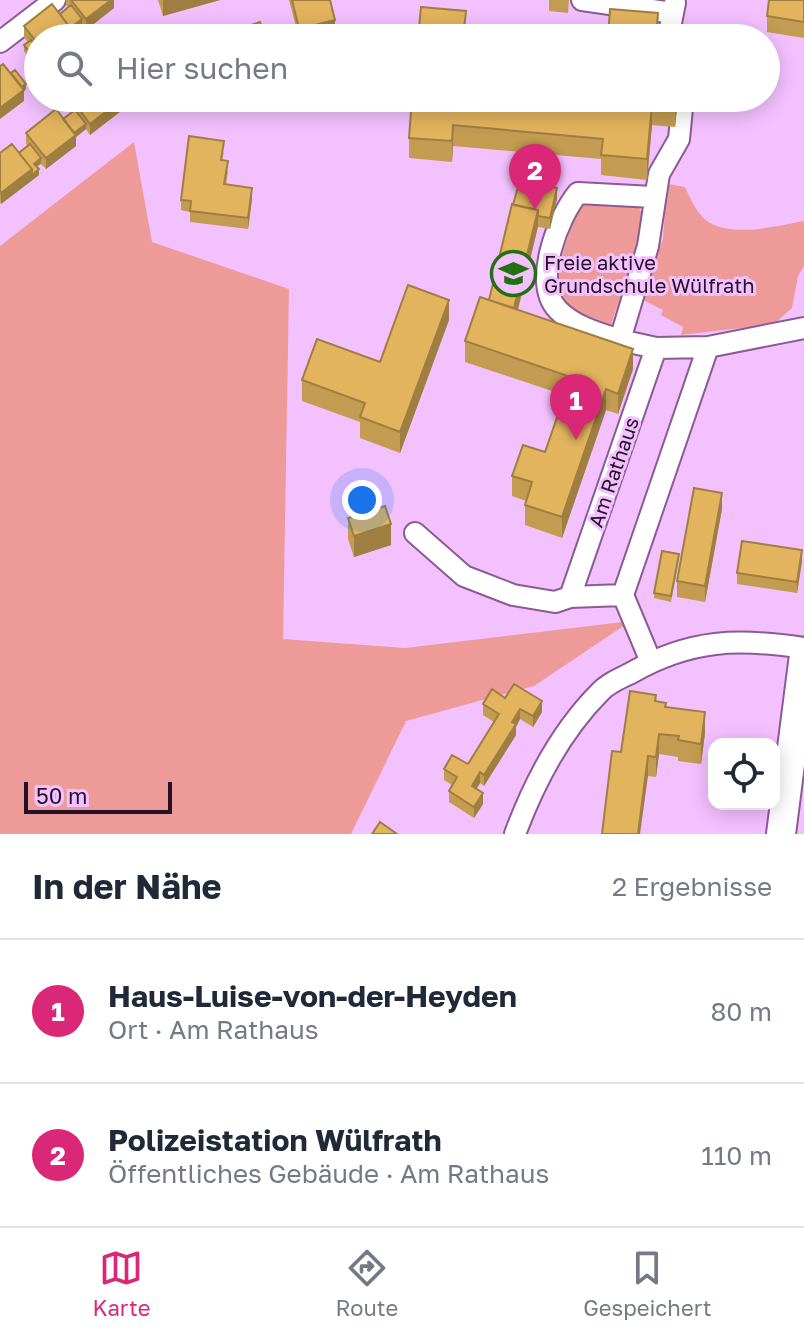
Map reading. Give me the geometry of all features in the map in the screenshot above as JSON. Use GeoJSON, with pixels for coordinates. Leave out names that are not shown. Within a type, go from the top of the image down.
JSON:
{"type":"FeatureCollection","features":[{"type":"Feature","properties":{"kind":"main road"},"geometry":{"type":"LineString","coordinates":[[781,834],[804,655]]}},
{"type":"Feature","properties":{"kind":"street"},"geometry":{"type":"LineString","coordinates":[[0,42],[55,0]]}},
{"type":"Feature","properties":{"kind":"street"},"geometry":{"type":"LineString","coordinates":[[582,0],[675,6]]}},
{"type":"Feature","properties":{"kind":"street"},"geometry":{"type":"LineString","coordinates":[[620,340],[648,246],[653,197],[659,174],[679,139],[682,112]]}},
{"type":"Feature","properties":{"kind":"street"},"geometry":{"type":"LineString","coordinates":[[653,197],[578,193],[566,207],[555,233],[547,283],[556,308],[584,329],[656,348],[708,347],[804,328]]}},
{"type":"Feature","properties":{"kind":"street"},"geometry":{"type":"LineString","coordinates":[[651,662],[623,595],[708,347]]}},
{"type":"Feature","properties":{"kind":"street","name":"Am Rathaus"},"geometry":{"type":"LineString","coordinates":[[570,597],[656,348]]}},
{"type":"Feature","properties":{"kind":"street"},"geometry":{"type":"LineString","coordinates":[[415,533],[464,576],[513,595],[555,602],[570,597],[623,595]]}},
{"type":"Feature","properties":{"kind":"street"},"geometry":{"type":"LineString","coordinates":[[515,834],[559,742],[602,689],[651,662],[698,645],[767,642],[804,648]]}},
{"type":"Feature","properties":{"kind":"shaded area"},"geometry":{"type":"Polygon","coordinates":[[[134,142],[152,242],[289,289],[283,639],[405,648],[631,621],[534,686],[406,721],[351,834],[0,834],[0,246],[134,142]]]}},
{"type":"Feature","properties":{"kind":"shaded area"},"geometry":{"type":"Polygon","coordinates":[[[667,184],[685,187],[702,216],[721,227],[744,230],[804,221],[804,266],[798,276],[792,308],[774,324],[681,335],[683,327],[661,315],[663,310],[643,300],[648,274],[663,239],[667,184]]]}},
{"type":"Feature","properties":{"kind":"shaded area"},"geometry":{"type":"Polygon","coordinates":[[[587,200],[639,208],[646,219],[609,331],[563,306],[556,286],[575,213],[587,200]]]}},
{"type":"Feature","properties":{"kind":"building"},"geometry":{"type":"Polygon","coordinates":[[[71,0],[111,0],[86,19],[71,0]]]}},
{"type":"Feature","properties":{"kind":"building"},"geometry":{"type":"Polygon","coordinates":[[[292,0],[330,0],[335,20],[298,24],[292,0]]]}},
{"type":"Feature","properties":{"kind":"building"},"geometry":{"type":"Polygon","coordinates":[[[769,0],[804,0],[804,22],[767,16],[769,0]]]}},
{"type":"Feature","properties":{"kind":"building"},"geometry":{"type":"Polygon","coordinates":[[[52,4],[67,24],[27,24],[52,4]]]}},
{"type":"Feature","properties":{"kind":"building"},"geometry":{"type":"Polygon","coordinates":[[[71,5],[82,19],[75,24],[67,24],[60,14],[71,5]]]}},
{"type":"Feature","properties":{"kind":"building"},"geometry":{"type":"Polygon","coordinates":[[[421,7],[466,11],[465,24],[419,24],[421,7]]]}},
{"type":"Feature","properties":{"kind":"building"},"geometry":{"type":"Polygon","coordinates":[[[610,9],[658,13],[657,24],[609,24],[610,9]]]}},
{"type":"Feature","properties":{"kind":"building"},"geometry":{"type":"Polygon","coordinates":[[[3,64],[24,90],[0,108],[0,66],[3,64]]]}},
{"type":"Feature","properties":{"kind":"building"},"geometry":{"type":"Polygon","coordinates":[[[15,70],[24,86],[22,87],[11,73],[15,70]]]}},
{"type":"Feature","properties":{"kind":"building"},"geometry":{"type":"Polygon","coordinates":[[[52,112],[58,112],[76,135],[46,158],[26,133],[52,112]]]}},
{"type":"Feature","properties":{"kind":"building"},"geometry":{"type":"Polygon","coordinates":[[[77,112],[86,124],[74,133],[63,119],[77,112]]]}},
{"type":"Feature","properties":{"kind":"building"},"geometry":{"type":"Polygon","coordinates":[[[81,112],[106,112],[90,124],[81,112]]]}},
{"type":"Feature","properties":{"kind":"building"},"geometry":{"type":"Polygon","coordinates":[[[411,112],[651,112],[647,159],[601,155],[603,139],[453,125],[452,141],[409,138],[411,112]]]}},
{"type":"Feature","properties":{"kind":"building"},"geometry":{"type":"Polygon","coordinates":[[[189,136],[224,141],[221,160],[228,161],[224,184],[252,188],[248,218],[190,211],[191,201],[181,200],[189,136]]]}},
{"type":"Feature","properties":{"kind":"building"},"geometry":{"type":"Polygon","coordinates":[[[12,144],[32,169],[1,193],[0,153],[12,144]]]}},
{"type":"Feature","properties":{"kind":"building"},"geometry":{"type":"Polygon","coordinates":[[[30,144],[41,158],[34,164],[39,169],[32,175],[32,169],[19,153],[30,144]]]}},
{"type":"Feature","properties":{"kind":"building"},"geometry":{"type":"Polygon","coordinates":[[[520,180],[557,188],[550,218],[538,216],[538,210],[513,205],[520,180]]]}},
{"type":"Feature","properties":{"kind":"building","name":"Freie aktive Grundschule Wülfrath"},"geometry":{"type":"Polygon","coordinates":[[[512,204],[538,210],[514,308],[489,300],[512,204]]]}},
{"type":"Feature","properties":{"kind":"building"},"geometry":{"type":"Polygon","coordinates":[[[408,285],[449,300],[400,432],[360,417],[365,403],[302,380],[317,339],[380,362],[408,285]]]}},
{"type":"Feature","properties":{"kind":"building"},"geometry":{"type":"Polygon","coordinates":[[[480,297],[633,349],[618,394],[606,389],[562,517],[525,505],[532,482],[512,476],[523,445],[545,452],[571,377],[465,341],[480,297]]]}},
{"type":"Feature","properties":{"kind":"building"},"geometry":{"type":"Polygon","coordinates":[[[368,484],[377,509],[385,506],[391,524],[354,536],[348,518],[356,516],[348,491],[368,484]]]}},
{"type":"Feature","properties":{"kind":"building"},"geometry":{"type":"Polygon","coordinates":[[[694,488],[722,493],[705,586],[677,581],[694,488]]]}},
{"type":"Feature","properties":{"kind":"building"},"geometry":{"type":"Polygon","coordinates":[[[742,541],[802,550],[797,582],[737,573],[742,541]]]}},
{"type":"Feature","properties":{"kind":"building"},"geometry":{"type":"Polygon","coordinates":[[[662,551],[679,554],[671,596],[654,593],[662,551]]]}},
{"type":"Feature","properties":{"kind":"building"},"geometry":{"type":"Polygon","coordinates":[[[514,684],[542,701],[533,716],[520,709],[512,722],[516,724],[484,775],[480,772],[472,786],[483,793],[474,807],[449,791],[457,777],[444,769],[452,755],[468,764],[499,714],[483,704],[492,689],[505,698],[514,684]]]}},
{"type":"Feature","properties":{"kind":"building"},"geometry":{"type":"Polygon","coordinates":[[[630,691],[656,695],[655,701],[666,703],[665,707],[705,712],[701,744],[678,740],[679,736],[659,734],[656,757],[648,756],[638,834],[602,834],[612,751],[621,752],[630,691]]]}},
{"type":"Feature","properties":{"kind":"building"},"geometry":{"type":"Polygon","coordinates":[[[380,822],[397,834],[372,834],[380,822]]]}},
{"type":"Feature","properties":{"kind":"place","name":"Polizeistation Wülfrath"},"geometry":{"type":"Point","coordinates":[535,210]}},
{"type":"Feature","properties":{"kind":"place","name":"Freie aktive Grundschule Wülfrath"},"geometry":{"type":"Point","coordinates":[513,273]}},
{"type":"Feature","properties":{"kind":"place","name":"Haus-Luise-von-der-Heyden"},"geometry":{"type":"Point","coordinates":[576,440]}}]}
